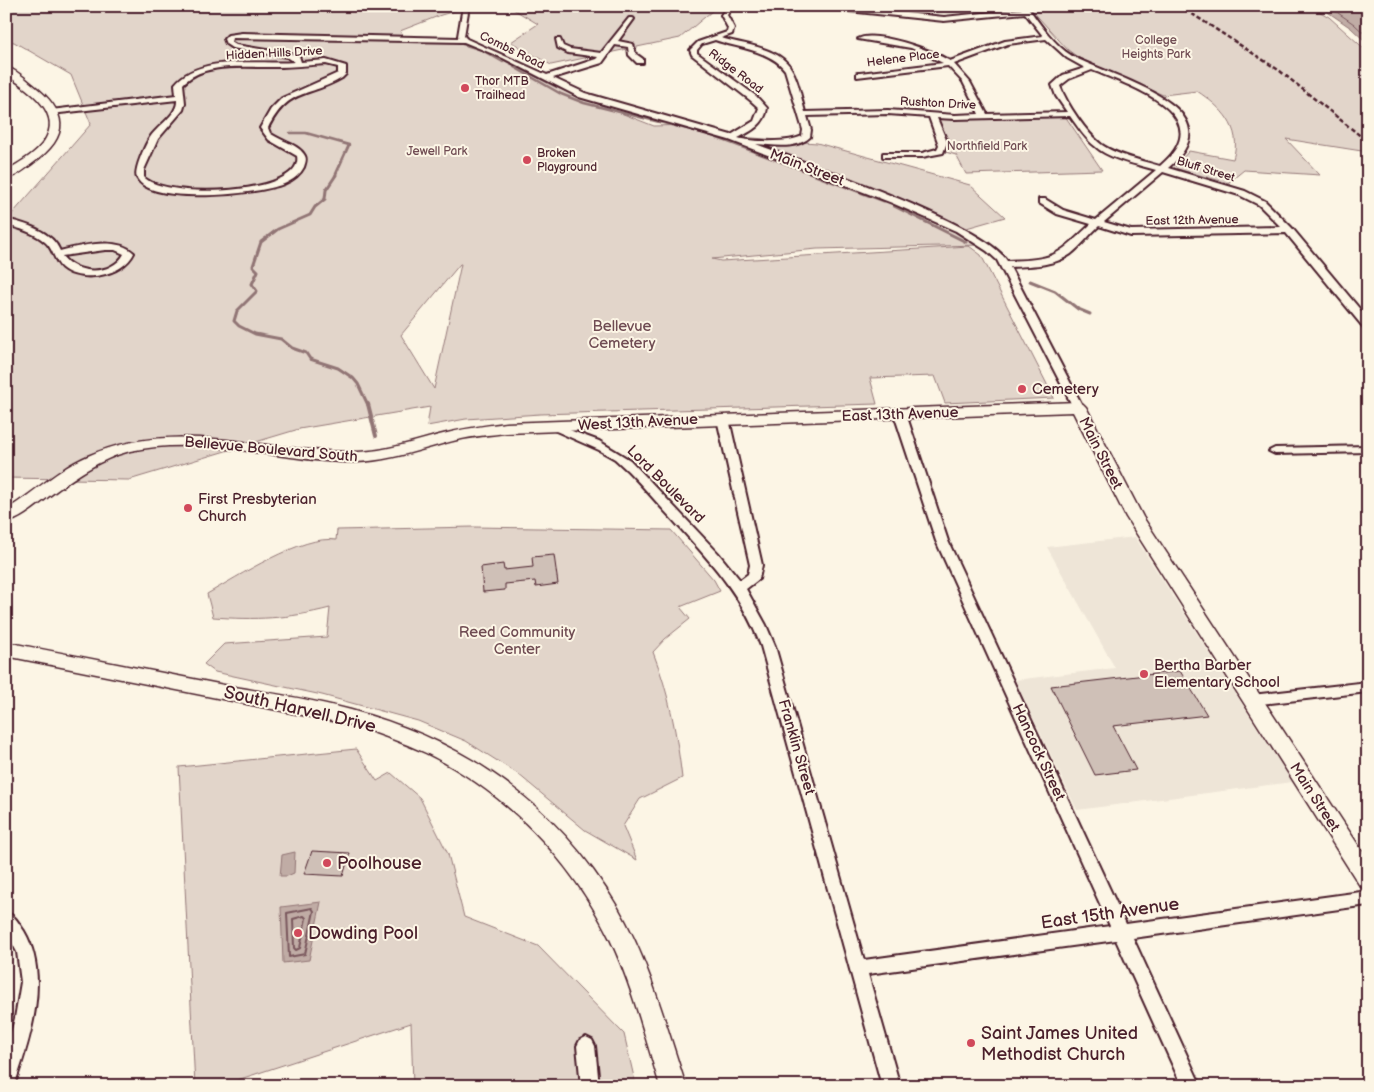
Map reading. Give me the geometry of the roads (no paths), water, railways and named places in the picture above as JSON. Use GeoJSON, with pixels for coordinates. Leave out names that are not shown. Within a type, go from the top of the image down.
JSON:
{"type":"FeatureCollection","features":[{"type":"Feature","properties":{"kind":"street"},"geometry":{"type":"LineString","coordinates":[[465,40],[461,36],[466,6]]}},
{"type":"Feature","properties":{"kind":"street","name":"Ridge Road"},"geometry":{"type":"LineString","coordinates":[[730,6],[724,15],[731,31],[728,35],[697,45],[693,52],[754,98],[763,108],[763,115],[759,121],[732,138]]}},
{"type":"Feature","properties":{"kind":"street"},"geometry":{"type":"LineString","coordinates":[[848,9],[951,18],[1025,9],[1064,54],[1091,68],[1150,92],[1167,104],[1182,122],[1186,134],[1183,148],[1162,169],[1077,241],[1072,250],[1055,258],[1002,262]]}},
{"type":"Feature","properties":{"kind":"street"},"geometry":{"type":"LineString","coordinates":[[945,11],[951,18]]}},
{"type":"Feature","properties":{"kind":"street"},"geometry":{"type":"LineString","coordinates":[[543,77],[599,61],[631,19]]}},
{"type":"Feature","properties":{"kind":"street","name":"Combs Road"},"geometry":{"type":"LineString","coordinates":[[299,64],[296,58],[289,55],[234,47],[227,41],[230,36],[465,40],[593,99],[744,142]]}},
{"type":"Feature","properties":{"kind":"street","name":"Helene Place"},"geometry":{"type":"LineString","coordinates":[[860,74],[914,70],[949,63],[1007,42],[1049,37]]}},
{"type":"Feature","properties":{"kind":"street"},"geometry":{"type":"LineString","coordinates":[[718,39],[770,55],[784,63],[789,70],[807,134],[802,140],[744,142]]}},
{"type":"Feature","properties":{"kind":"street"},"geometry":{"type":"LineString","coordinates":[[558,40],[560,48],[568,51],[604,56]]}},
{"type":"Feature","properties":{"kind":"street"},"geometry":{"type":"LineString","coordinates":[[862,40],[883,41],[908,46],[949,63],[964,78],[984,116]]}},
{"type":"Feature","properties":{"kind":"street"},"geometry":{"type":"LineString","coordinates":[[614,43],[631,45],[633,56],[640,61]]}},
{"type":"Feature","properties":{"kind":"street","name":"Hidden Hills Drive"},"geometry":{"type":"LineString","coordinates":[[331,62],[342,66],[344,72],[336,78],[292,94],[272,111],[264,128],[266,134],[270,138],[298,152],[302,159],[300,167],[294,177],[275,186],[247,191],[192,192],[157,189],[142,180],[140,170],[154,138],[160,129],[177,114],[180,107],[180,97],[180,81],[204,69],[331,62]]}},
{"type":"Feature","properties":{"kind":"street","name":"Bluff Street"},"geometry":{"type":"LineString","coordinates":[[1091,68],[1066,77],[1056,85],[1058,92],[1089,138],[1100,147],[1117,155],[1253,198],[1269,208],[1368,326]]}},
{"type":"Feature","properties":{"kind":"street"},"geometry":{"type":"LineString","coordinates":[[6,70],[32,87],[53,114],[56,128],[50,142],[6,176]]}},
{"type":"Feature","properties":{"kind":"street"},"geometry":{"type":"LineString","coordinates":[[53,114],[180,97]]}},
{"type":"Feature","properties":{"kind":"street","name":"Rushton Drive"},"geometry":{"type":"LineString","coordinates":[[802,114],[888,112],[932,116],[1072,114]]}},
{"type":"Feature","properties":{"kind":"street"},"geometry":{"type":"LineString","coordinates":[[886,155],[922,155],[940,151],[944,145],[932,116]]}},
{"type":"Feature","properties":{"kind":"street","name":"Main Street"},"geometry":{"type":"LineString","coordinates":[[744,142],[936,218],[982,243],[1002,262],[1135,517],[1368,879]]}},
{"type":"Feature","properties":{"kind":"street","name":"East 12th Avenue"},"geometry":{"type":"LineString","coordinates":[[1042,201],[1060,212],[1096,224],[1122,231],[1144,234],[1289,230]]}},
{"type":"Feature","properties":{"kind":"street"},"geometry":{"type":"LineString","coordinates":[[6,222],[20,225],[49,240],[57,255],[64,264],[77,272],[89,274],[104,271],[126,260],[129,253],[122,248],[102,248],[57,255]]}},
{"type":"Feature","properties":{"kind":"street","name":"East 13th Avenue"},"geometry":{"type":"LineString","coordinates":[[723,419],[1078,408]]}},
{"type":"Feature","properties":{"kind":"street","name":"Hancock Street"},"geometry":{"type":"LineString","coordinates":[[900,414],[942,541],[1192,1086]]}},
{"type":"Feature","properties":{"kind":"street"},"geometry":{"type":"LineString","coordinates":[[723,419],[756,565],[754,576],[739,586]]}},
{"type":"Feature","properties":{"kind":"street","name":"West 13th Avenue"},"geometry":{"type":"LineString","coordinates":[[553,427],[723,419]]}},
{"type":"Feature","properties":{"kind":"street","name":"Bellevue Boulevard South"},"geometry":{"type":"LineString","coordinates":[[6,518],[42,495],[82,465],[107,453],[140,444],[193,441],[357,457],[390,454],[456,435],[487,430],[553,427]]}},
{"type":"Feature","properties":{"kind":"street","name":"Lord Boulevard"},"geometry":{"type":"LineString","coordinates":[[553,427],[597,445],[620,458],[691,532],[739,586]]}},
{"type":"Feature","properties":{"kind":"street"},"geometry":{"type":"LineString","coordinates":[[1275,451],[1368,449]]}},
{"type":"Feature","properties":{"kind":"street","name":"Franklin Street"},"geometry":{"type":"LineString","coordinates":[[739,586],[758,620],[768,646],[891,1086]]}},
{"type":"Feature","properties":{"kind":"street","name":"South Harvell Drive"},"geometry":{"type":"LineString","coordinates":[[6,649],[351,717],[410,737],[472,768],[520,802],[540,822],[558,841],[594,890],[625,945],[672,1086]]}},
{"type":"Feature","properties":{"kind":"street"},"geometry":{"type":"LineString","coordinates":[[1252,700],[1368,686]]}},
{"type":"Feature","properties":{"kind":"street","name":"East 15th Avenue"},"geometry":{"type":"LineString","coordinates":[[859,968],[1368,898]]}},
{"type":"Feature","properties":{"kind":"street"},"geometry":{"type":"LineString","coordinates":[[6,919],[17,934],[26,953],[29,970],[24,1016],[6,1084]]}},
{"type":"Feature","properties":{"kind":"street"},"geometry":{"type":"LineString","coordinates":[[586,1046],[590,1086]]}},
{"type":"Feature","properties":{"kind":"water"},"geometry":{"type":"Polygon","coordinates":[[[1319,6],[1368,6],[1368,44],[1351,28],[1319,6]]]}},
{"type":"Feature","properties":{"kind":"water"},"geometry":{"type":"Polygon","coordinates":[[[295,852],[294,873],[280,876],[282,855],[295,852]]]}},
{"type":"Feature","properties":{"kind":"water","name":"Dowding Pool"},"geometry":{"type":"Polygon","coordinates":[[[321,902],[309,960],[283,963],[281,907],[321,902]]]}},
{"type":"Feature","properties":{"kind":"waterway"},"geometry":{"type":"LineString","coordinates":[[456,42],[482,50],[503,62]]}},
{"type":"Feature","properties":{"kind":"waterway"},"geometry":{"type":"LineString","coordinates":[[514,67],[561,94],[584,103],[707,134],[819,176]]}},
{"type":"Feature","properties":{"kind":"waterway"},"geometry":{"type":"LineString","coordinates":[[290,133],[306,133],[349,145],[335,176]]}},
{"type":"Feature","properties":{"kind":"waterway"},"geometry":{"type":"LineString","coordinates":[[336,175],[326,190],[325,199],[315,207],[310,215],[278,229],[261,242],[253,266],[258,271],[252,284],[257,291],[237,311],[234,321],[239,326],[255,334],[281,339],[292,348],[306,353],[310,359],[338,368],[353,378],[358,384],[368,405]]}},
{"type":"Feature","properties":{"kind":"waterway"},"geometry":{"type":"LineString","coordinates":[[815,175],[884,201]]}},
{"type":"Feature","properties":{"kind":"waterway"},"geometry":{"type":"LineString","coordinates":[[894,206],[966,242]]}},
{"type":"Feature","properties":{"kind":"waterway"},"geometry":{"type":"LineString","coordinates":[[1030,281],[1055,291],[1078,309],[1090,314]]}},
{"type":"Feature","properties":{"kind":"waterway"},"geometry":{"type":"LineString","coordinates":[[368,404],[376,436]]}},
{"type":"Feature","properties":{"kind":"railway"},"geometry":{"type":"LineString","coordinates":[[1180,6],[1280,71],[1368,142]]}},
{"type":"Feature","properties":{"kind":"place","name":"Thor MTB Trailhead"},"geometry":{"type":"Point","coordinates":[465,88]}},
{"type":"Feature","properties":{"kind":"place","name":"Broken Playground"},"geometry":{"type":"Point","coordinates":[527,160]}},
{"type":"Feature","properties":{"kind":"place","name":"Cemetery"},"geometry":{"type":"Point","coordinates":[1022,389]}},
{"type":"Feature","properties":{"kind":"place","name":"First Presbyterian Church"},"geometry":{"type":"Point","coordinates":[188,508]}},
{"type":"Feature","properties":{"kind":"place","name":"Bertha Barber Elementary School"},"geometry":{"type":"Point","coordinates":[1144,674]}},
{"type":"Feature","properties":{"kind":"place","name":"Poolhouse"},"geometry":{"type":"Point","coordinates":[327,863]}},
{"type":"Feature","properties":{"kind":"place","name":"Dowding Pool"},"geometry":{"type":"Point","coordinates":[298,933]}},
{"type":"Feature","properties":{"kind":"place","name":"Saint James United Methodist Church"},"geometry":{"type":"Point","coordinates":[971,1043]}},
{"type":"Feature","properties":{"kind":"park label","name":"College Heights Park"},"geometry":{"type":"Point","coordinates":[1156,47]}},
{"type":"Feature","properties":{"kind":"park label","name":"Northfield Park"},"geometry":{"type":"Point","coordinates":[987,146]}},
{"type":"Feature","properties":{"kind":"park label","name":"Jewell Park"},"geometry":{"type":"Point","coordinates":[437,151]}},
{"type":"Feature","properties":{"kind":"park label","name":"Bellevue Cemetery"},"geometry":{"type":"Point","coordinates":[622,334]}},
{"type":"Feature","properties":{"kind":"park label","name":"Reed Community Center"},"geometry":{"type":"Point","coordinates":[517,640]}}]}
